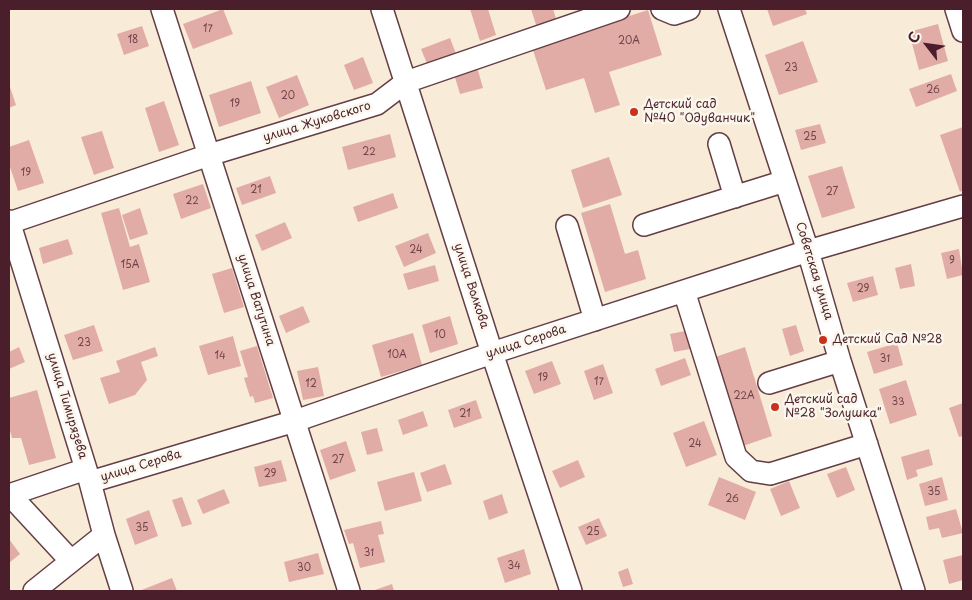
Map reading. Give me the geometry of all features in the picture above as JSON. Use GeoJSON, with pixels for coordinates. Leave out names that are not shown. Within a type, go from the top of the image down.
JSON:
{"type":"FeatureCollection","features":[{"type":"Feature","properties":{"kind":"street","name":"улица Ватутина"},"geometry":{"type":"LineString","coordinates":[[162,9],[349,591]]}},
{"type":"Feature","properties":{"kind":"street","name":"улица Волкова"},"geometry":{"type":"LineString","coordinates":[[382,9],[492,353],[571,591]]}},
{"type":"Feature","properties":{"kind":"street","name":"улица Жуковского"},"geometry":{"type":"LineString","coordinates":[[9,222],[209,156],[377,104],[406,82],[620,9]]}},
{"type":"Feature","properties":{"kind":"street"},"geometry":{"type":"LineString","coordinates":[[662,9],[674,14],[689,9]]}},
{"type":"Feature","properties":{"kind":"street","name":"Советская улица"},"geometry":{"type":"LineString","coordinates":[[728,9],[786,181],[840,361],[914,591]]}},
{"type":"Feature","properties":{"kind":"street"},"geometry":{"type":"LineString","coordinates":[[956,9],[963,31]]}},
{"type":"Feature","properties":{"kind":"street"},"geometry":{"type":"LineString","coordinates":[[719,144],[735,197]]}},
{"type":"Feature","properties":{"kind":"street"},"geometry":{"type":"LineString","coordinates":[[644,225],[786,181]]}},
{"type":"Feature","properties":{"kind":"street","name":"улица Серова"},"geometry":{"type":"LineString","coordinates":[[9,494],[295,421],[492,353],[808,251],[963,206]]}},
{"type":"Feature","properties":{"kind":"street","name":"улица Тимирязева"},"geometry":{"type":"LineString","coordinates":[[9,222],[122,591]]}},
{"type":"Feature","properties":{"kind":"street"},"geometry":{"type":"LineString","coordinates":[[567,226],[595,320]]}},
{"type":"Feature","properties":{"kind":"street"},"geometry":{"type":"LineString","coordinates":[[684,291],[736,457],[751,471],[770,474],[867,444]]}},
{"type":"Feature","properties":{"kind":"street"},"geometry":{"type":"LineString","coordinates":[[769,383],[840,361]]}},
{"type":"Feature","properties":{"kind":"street"},"geometry":{"type":"LineString","coordinates":[[9,494],[70,561]]}},
{"type":"Feature","properties":{"kind":"street"},"geometry":{"type":"LineString","coordinates":[[34,591],[104,535]]}},
{"type":"Feature","properties":{"kind":"building"},"geometry":{"type":"Polygon","coordinates":[[[223,9],[233,34],[193,49],[183,24],[223,9]]]}},
{"type":"Feature","properties":{"kind":"building"},"geometry":{"type":"Polygon","coordinates":[[[470,9],[488,9],[496,35],[480,41],[470,9]]]}},
{"type":"Feature","properties":{"kind":"building"},"geometry":{"type":"Polygon","coordinates":[[[531,9],[553,9],[557,22],[537,28],[531,9]]]}},
{"type":"Feature","properties":{"kind":"building"},"geometry":{"type":"Polygon","coordinates":[[[767,9],[805,9],[807,14],[773,26],[767,9]]]}},
{"type":"Feature","properties":{"kind":"building"},"geometry":{"type":"Polygon","coordinates":[[[648,10],[662,55],[609,72],[620,105],[595,113],[584,78],[546,90],[532,47],[648,10]]]}},
{"type":"Feature","properties":{"kind":"building"},"geometry":{"type":"Polygon","coordinates":[[[938,24],[948,61],[919,70],[909,32],[938,24]]]}},
{"type":"Feature","properties":{"kind":"building"},"geometry":{"type":"Polygon","coordinates":[[[142,26],[149,46],[124,55],[117,34],[142,26]]]}},
{"type":"Feature","properties":{"kind":"building"},"geometry":{"type":"Polygon","coordinates":[[[450,38],[456,54],[428,66],[421,49],[450,38]]]}},
{"type":"Feature","properties":{"kind":"building"},"geometry":{"type":"Polygon","coordinates":[[[803,41],[818,82],[779,95],[765,55],[803,41]]]}},
{"type":"Feature","properties":{"kind":"building"},"geometry":{"type":"Polygon","coordinates":[[[363,57],[373,83],[354,90],[344,65],[363,57]]]}},
{"type":"Feature","properties":{"kind":"building"},"geometry":{"type":"Polygon","coordinates":[[[477,67],[483,88],[460,94],[454,74],[477,67]]]}},
{"type":"Feature","properties":{"kind":"building"},"geometry":{"type":"Polygon","coordinates":[[[951,74],[957,91],[916,107],[909,89],[951,74]]]}},
{"type":"Feature","properties":{"kind":"building"},"geometry":{"type":"Polygon","coordinates":[[[297,75],[309,105],[279,118],[266,87],[297,75]]]}},
{"type":"Feature","properties":{"kind":"building"},"geometry":{"type":"Polygon","coordinates":[[[251,81],[261,113],[219,127],[209,95],[251,81]]]}},
{"type":"Feature","properties":{"kind":"building"},"geometry":{"type":"Polygon","coordinates":[[[9,84],[16,105],[9,108],[9,84]]]}},
{"type":"Feature","properties":{"kind":"building"},"geometry":{"type":"Polygon","coordinates":[[[164,101],[179,145],[159,152],[145,108],[164,101]]]}},
{"type":"Feature","properties":{"kind":"building"},"geometry":{"type":"Polygon","coordinates":[[[820,124],[826,143],[801,150],[795,130],[820,124]]]}},
{"type":"Feature","properties":{"kind":"building"},"geometry":{"type":"Polygon","coordinates":[[[963,127],[963,190],[960,192],[940,135],[963,127]]]}},
{"type":"Feature","properties":{"kind":"building"},"geometry":{"type":"Polygon","coordinates":[[[102,131],[114,168],[94,175],[81,137],[102,131]]]}},
{"type":"Feature","properties":{"kind":"building"},"geometry":{"type":"Polygon","coordinates":[[[390,134],[396,157],[348,170],[342,147],[390,134]]]}},
{"type":"Feature","properties":{"kind":"building"},"geometry":{"type":"Polygon","coordinates":[[[29,140],[44,183],[18,191],[9,164],[9,147],[29,140]]]}},
{"type":"Feature","properties":{"kind":"building"},"geometry":{"type":"Polygon","coordinates":[[[609,157],[622,195],[583,208],[571,170],[609,157]]]}},
{"type":"Feature","properties":{"kind":"building"},"geometry":{"type":"Polygon","coordinates":[[[842,166],[855,208],[822,218],[808,176],[842,166]]]}},
{"type":"Feature","properties":{"kind":"building"},"geometry":{"type":"Polygon","coordinates":[[[270,176],[276,193],[242,205],[236,188],[270,176]]]}},
{"type":"Feature","properties":{"kind":"building"},"geometry":{"type":"Polygon","coordinates":[[[203,184],[211,208],[181,219],[173,194],[203,184]]]}},
{"type":"Feature","properties":{"kind":"building"},"geometry":{"type":"Polygon","coordinates":[[[393,193],[398,208],[358,222],[353,207],[393,193]]]}},
{"type":"Feature","properties":{"kind":"building"},"geometry":{"type":"Polygon","coordinates":[[[610,204],[625,254],[638,250],[646,279],[605,292],[581,213],[610,204]]]}},
{"type":"Feature","properties":{"kind":"building"},"geometry":{"type":"Polygon","coordinates":[[[119,208],[130,247],[139,244],[150,282],[123,290],[101,213],[119,208]]]}},
{"type":"Feature","properties":{"kind":"building"},"geometry":{"type":"Polygon","coordinates":[[[140,208],[148,234],[130,240],[122,215],[140,208]]]}},
{"type":"Feature","properties":{"kind":"building"},"geometry":{"type":"Polygon","coordinates":[[[285,222],[292,238],[262,251],[255,235],[285,222]]]}},
{"type":"Feature","properties":{"kind":"building"},"geometry":{"type":"Polygon","coordinates":[[[428,233],[436,253],[404,267],[395,246],[428,233]]]}},
{"type":"Feature","properties":{"kind":"building"},"geometry":{"type":"Polygon","coordinates":[[[68,239],[73,254],[43,264],[39,248],[68,239]]]}},
{"type":"Feature","properties":{"kind":"building"},"geometry":{"type":"Polygon","coordinates":[[[959,249],[963,275],[947,279],[941,253],[959,249]]]}},
{"type":"Feature","properties":{"kind":"building"},"geometry":{"type":"Polygon","coordinates":[[[911,264],[915,286],[900,289],[895,268],[911,264]]]}},
{"type":"Feature","properties":{"kind":"building"},"geometry":{"type":"Polygon","coordinates":[[[435,265],[439,281],[408,290],[403,274],[435,265]]]}},
{"type":"Feature","properties":{"kind":"building"},"geometry":{"type":"Polygon","coordinates":[[[232,268],[244,307],[224,313],[212,274],[232,268]]]}},
{"type":"Feature","properties":{"kind":"building"},"geometry":{"type":"Polygon","coordinates":[[[873,276],[878,295],[853,302],[847,283],[873,276]]]}},
{"type":"Feature","properties":{"kind":"building"},"geometry":{"type":"Polygon","coordinates":[[[303,306],[310,322],[286,333],[279,316],[303,306]]]}},
{"type":"Feature","properties":{"kind":"building"},"geometry":{"type":"Polygon","coordinates":[[[450,316],[458,344],[430,353],[422,325],[450,316]]]}},
{"type":"Feature","properties":{"kind":"building"},"geometry":{"type":"Polygon","coordinates":[[[94,325],[103,351],[73,360],[64,335],[94,325]]]}},
{"type":"Feature","properties":{"kind":"building"},"geometry":{"type":"Polygon","coordinates":[[[796,325],[804,351],[790,356],[782,329],[796,325]]]}},
{"type":"Feature","properties":{"kind":"building"},"geometry":{"type":"Polygon","coordinates":[[[685,331],[690,349],[674,352],[670,334],[685,331]]]}},
{"type":"Feature","properties":{"kind":"building"},"geometry":{"type":"Polygon","coordinates":[[[413,333],[422,365],[381,377],[372,345],[413,333]]]}},
{"type":"Feature","properties":{"kind":"building"},"geometry":{"type":"Polygon","coordinates":[[[233,336],[241,366],[208,375],[199,346],[233,336]]]}},
{"type":"Feature","properties":{"kind":"building"},"geometry":{"type":"Polygon","coordinates":[[[897,343],[903,365],[874,374],[867,352],[897,343]]]}},
{"type":"Feature","properties":{"kind":"building"},"geometry":{"type":"Polygon","coordinates":[[[257,346],[273,398],[255,403],[253,396],[250,397],[244,378],[248,377],[240,351],[257,346]]]}},
{"type":"Feature","properties":{"kind":"building"},"geometry":{"type":"Polygon","coordinates":[[[19,347],[25,362],[9,369],[9,352],[19,347]]]}},
{"type":"Feature","properties":{"kind":"building"},"geometry":{"type":"Polygon","coordinates":[[[155,347],[158,356],[141,362],[147,380],[135,395],[109,404],[100,378],[120,372],[116,361],[155,347]]]}},
{"type":"Feature","properties":{"kind":"building"},"geometry":{"type":"Polygon","coordinates":[[[745,347],[772,436],[743,446],[715,357],[745,347]]]}},
{"type":"Feature","properties":{"kind":"building"},"geometry":{"type":"Polygon","coordinates":[[[685,358],[691,375],[661,386],[655,369],[685,358]]]}},
{"type":"Feature","properties":{"kind":"building"},"geometry":{"type":"Polygon","coordinates":[[[552,361],[561,384],[534,394],[525,371],[552,361]]]}},
{"type":"Feature","properties":{"kind":"building"},"geometry":{"type":"Polygon","coordinates":[[[603,364],[613,393],[594,400],[584,371],[603,364]]]}},
{"type":"Feature","properties":{"kind":"building"},"geometry":{"type":"Polygon","coordinates":[[[318,367],[324,396],[303,400],[297,371],[318,367]]]}},
{"type":"Feature","properties":{"kind":"building"},"geometry":{"type":"Polygon","coordinates":[[[906,380],[917,415],[890,424],[879,389],[906,380]]]}},
{"type":"Feature","properties":{"kind":"building"},"geometry":{"type":"Polygon","coordinates":[[[37,390],[56,458],[29,465],[21,438],[12,438],[9,427],[9,398],[37,390]]]}},
{"type":"Feature","properties":{"kind":"building"},"geometry":{"type":"Polygon","coordinates":[[[476,400],[482,418],[454,428],[448,410],[476,400]]]}},
{"type":"Feature","properties":{"kind":"building"},"geometry":{"type":"Polygon","coordinates":[[[963,403],[963,436],[959,437],[949,408],[963,403]]]}},
{"type":"Feature","properties":{"kind":"building"},"geometry":{"type":"Polygon","coordinates":[[[423,411],[428,426],[403,435],[398,420],[423,411]]]}},
{"type":"Feature","properties":{"kind":"building"},"geometry":{"type":"Polygon","coordinates":[[[704,421],[717,455],[686,467],[673,433],[704,421]]]}},
{"type":"Feature","properties":{"kind":"building"},"geometry":{"type":"Polygon","coordinates":[[[377,428],[383,451],[367,455],[361,432],[377,428]]]}},
{"type":"Feature","properties":{"kind":"building"},"geometry":{"type":"Polygon","coordinates":[[[346,441],[356,471],[330,480],[320,450],[346,441]]]}},
{"type":"Feature","properties":{"kind":"building"},"geometry":{"type":"Polygon","coordinates":[[[929,449],[933,465],[916,470],[918,476],[907,480],[901,457],[929,449]]]}},
{"type":"Feature","properties":{"kind":"building"},"geometry":{"type":"Polygon","coordinates":[[[281,460],[287,481],[259,487],[254,467],[281,460]]]}},
{"type":"Feature","properties":{"kind":"building"},"geometry":{"type":"Polygon","coordinates":[[[578,460],[585,477],[560,488],[552,471],[578,460]]]}},
{"type":"Feature","properties":{"kind":"building"},"geometry":{"type":"Polygon","coordinates":[[[445,464],[452,484],[427,492],[420,473],[445,464]]]}},
{"type":"Feature","properties":{"kind":"building"},"geometry":{"type":"Polygon","coordinates":[[[846,467],[855,490],[837,498],[827,474],[846,467]]]}},
{"type":"Feature","properties":{"kind":"building"},"geometry":{"type":"Polygon","coordinates":[[[414,472],[422,501],[385,511],[377,482],[414,472]]]}},
{"type":"Feature","properties":{"kind":"building"},"geometry":{"type":"Polygon","coordinates":[[[719,477],[756,492],[745,520],[708,505],[719,477]]]}},
{"type":"Feature","properties":{"kind":"building"},"geometry":{"type":"Polygon","coordinates":[[[942,477],[948,500],[925,506],[919,484],[942,477]]]}},
{"type":"Feature","properties":{"kind":"building"},"geometry":{"type":"Polygon","coordinates":[[[789,481],[800,508],[781,516],[770,489],[789,481]]]}},
{"type":"Feature","properties":{"kind":"building"},"geometry":{"type":"Polygon","coordinates":[[[224,489],[230,503],[203,514],[197,500],[224,489]]]}},
{"type":"Feature","properties":{"kind":"building"},"geometry":{"type":"Polygon","coordinates":[[[502,494],[508,513],[489,520],[483,501],[502,494]]]}},
{"type":"Feature","properties":{"kind":"building"},"geometry":{"type":"Polygon","coordinates":[[[182,497],[192,524],[182,527],[172,500],[182,497]]]}},
{"type":"Feature","properties":{"kind":"building"},"geometry":{"type":"Polygon","coordinates":[[[956,509],[963,533],[942,538],[939,528],[929,530],[926,517],[956,509]]]}},
{"type":"Feature","properties":{"kind":"building"},"geometry":{"type":"Polygon","coordinates":[[[149,510],[158,536],[135,545],[126,519],[149,510]]]}},
{"type":"Feature","properties":{"kind":"building"},"geometry":{"type":"Polygon","coordinates":[[[599,518],[607,536],[586,545],[578,527],[599,518]]]}},
{"type":"Feature","properties":{"kind":"building"},"geometry":{"type":"Polygon","coordinates":[[[381,521],[384,534],[378,535],[385,562],[360,568],[353,543],[349,544],[344,530],[381,521]]]}},
{"type":"Feature","properties":{"kind":"building"},"geometry":{"type":"Polygon","coordinates":[[[9,539],[20,554],[9,563],[9,539]]]}},
{"type":"Feature","properties":{"kind":"building"},"geometry":{"type":"Polygon","coordinates":[[[524,549],[531,574],[505,583],[497,558],[524,549]]]}},
{"type":"Feature","properties":{"kind":"building"},"geometry":{"type":"Polygon","coordinates":[[[318,553],[324,574],[289,582],[284,562],[318,553]]]}},
{"type":"Feature","properties":{"kind":"building"},"geometry":{"type":"Polygon","coordinates":[[[963,555],[963,580],[949,584],[943,560],[963,555]]]}},
{"type":"Feature","properties":{"kind":"building"},"geometry":{"type":"Polygon","coordinates":[[[628,568],[633,584],[623,587],[618,572],[628,568]]]}},
{"type":"Feature","properties":{"kind":"building"},"geometry":{"type":"Polygon","coordinates":[[[172,578],[177,591],[139,591],[172,578]]]}},
{"type":"Feature","properties":{"kind":"building"},"geometry":{"type":"Polygon","coordinates":[[[392,584],[394,591],[372,591],[392,584]]]}},
{"type":"Feature","properties":{"kind":"place","name":"Детский сад №40 \"Одуванчик\""},"geometry":{"type":"Point","coordinates":[634,112]}},
{"type":"Feature","properties":{"kind":"place","name":"Детский Сад №28"},"geometry":{"type":"Point","coordinates":[823,340]}},
{"type":"Feature","properties":{"kind":"place","name":"Детский сад №28 \"Золушка\""},"geometry":{"type":"Point","coordinates":[775,407]}}]}
